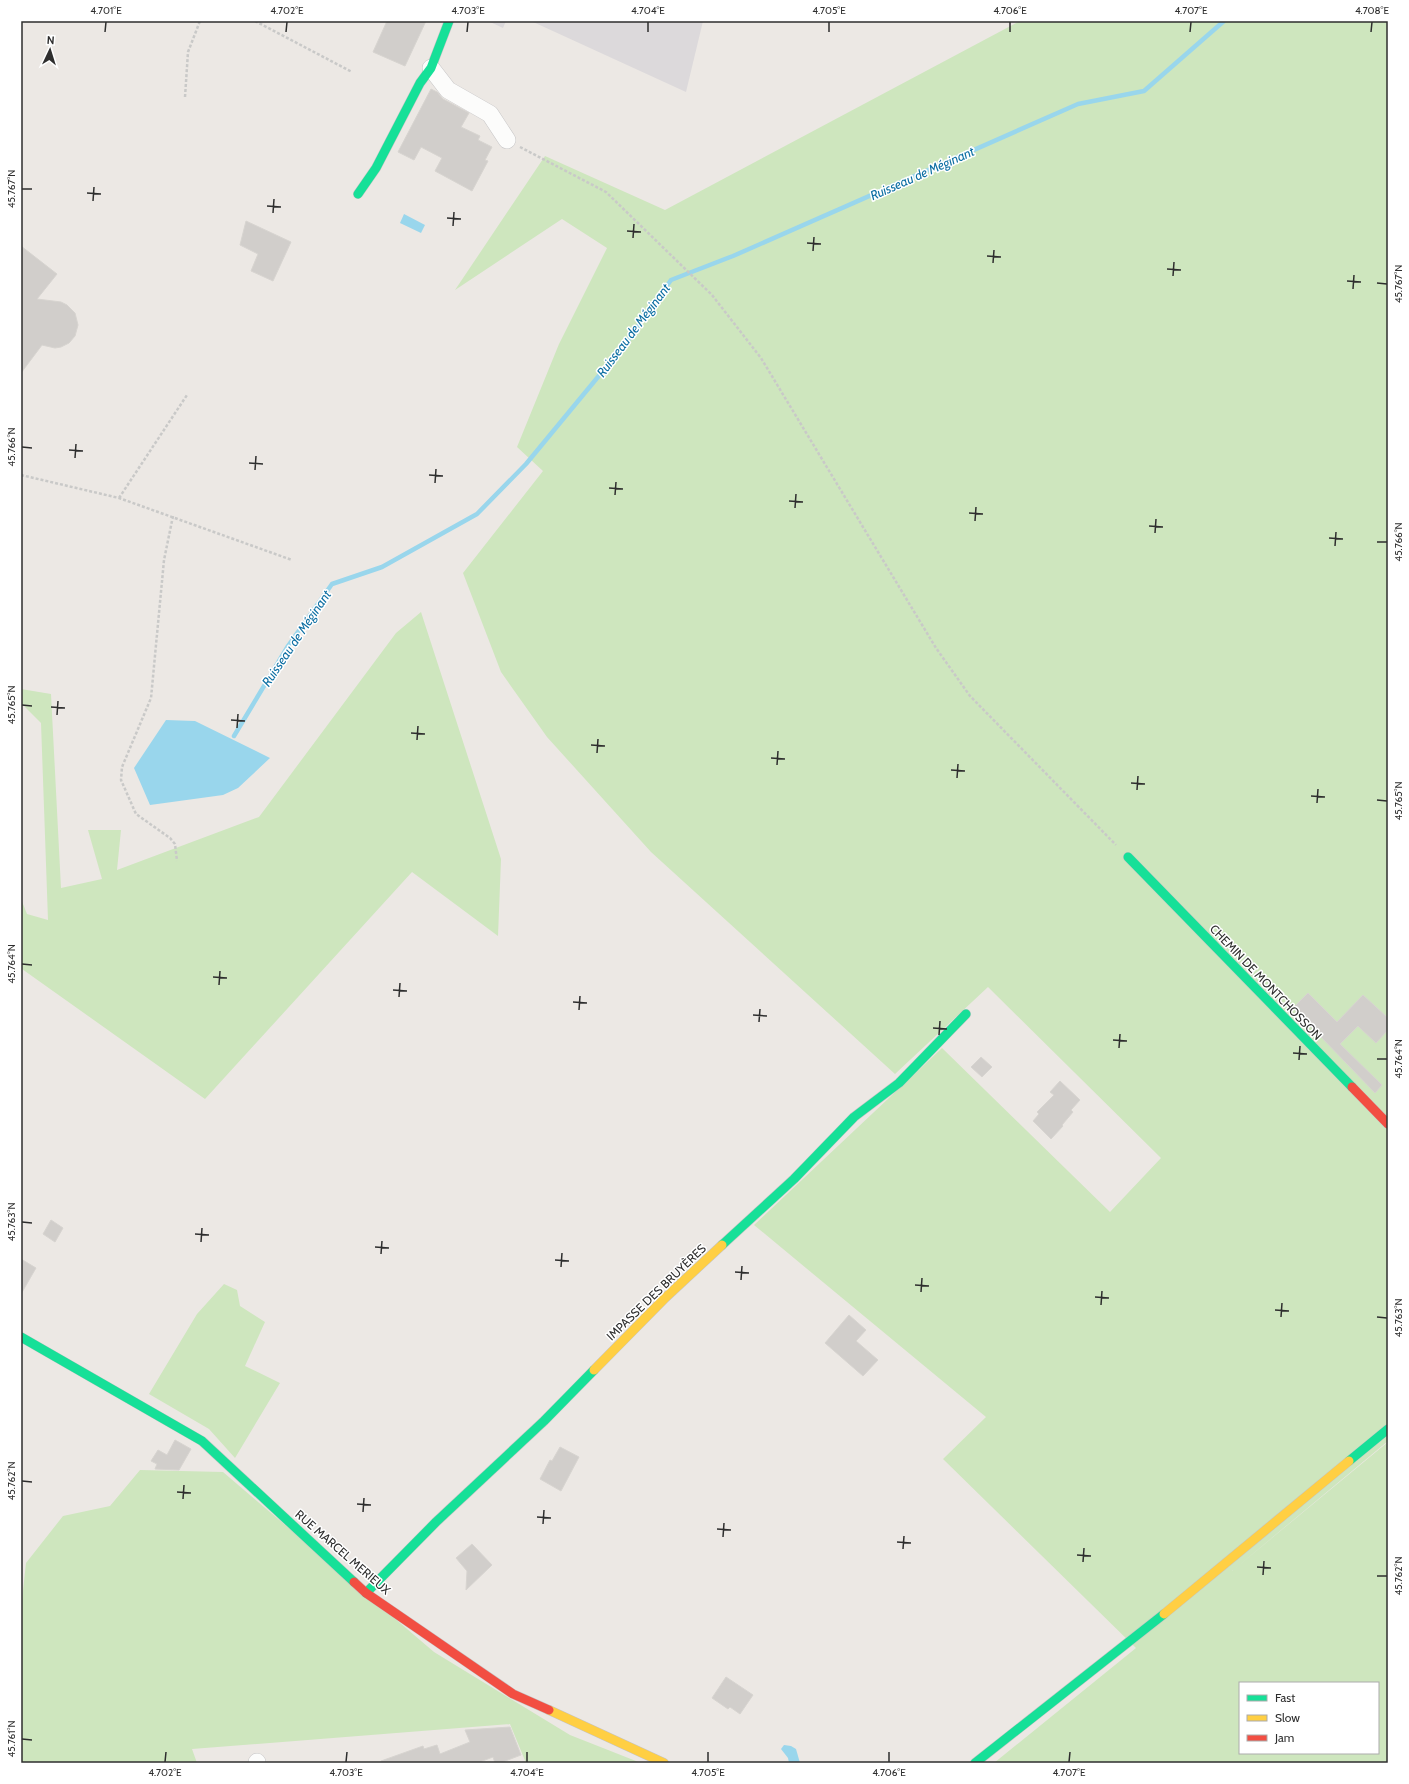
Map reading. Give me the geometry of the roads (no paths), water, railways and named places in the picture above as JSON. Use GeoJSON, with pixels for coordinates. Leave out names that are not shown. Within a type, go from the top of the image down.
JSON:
{"type":"FeatureCollection","features":[{"type":"Feature","properties":{"kind":"street"},"geometry":{"type":"LineString","coordinates":[[358,194],[376,168],[420,83],[431,68],[449,21]]}},
{"type":"Feature","properties":{"kind":"street"},"geometry":{"type":"LineString","coordinates":[[431,68],[448,90],[490,114],[507,140]]}},
{"type":"Feature","properties":{"kind":"street","name":"CHEMIN DE MONTCHOSSON"},"geometry":{"type":"LineString","coordinates":[[1128,857],[1388,1124]]}},
{"type":"Feature","properties":{"kind":"street","name":"IMPASSE DES BRUYÈRES"},"geometry":{"type":"LineString","coordinates":[[366,1592],[436,1522],[544,1421],[665,1298],[794,1179],[854,1118],[899,1083],[966,1014]]}},
{"type":"Feature","properties":{"kind":"street","name":"RUE MARCEL MERIEUX"},"geometry":{"type":"LineString","coordinates":[[21,1337],[202,1441],[366,1592],[513,1694],[664,1763]]}},
{"type":"Feature","properties":{"kind":"street"},"geometry":{"type":"LineString","coordinates":[[975,1763],[1175,1605],[1388,1429]]}},
{"type":"Feature","properties":{"kind":"water"},"geometry":{"type":"Polygon","coordinates":[[[404,214],[425,225],[421,233],[400,223],[404,214]]]}},
{"type":"Feature","properties":{"kind":"water"},"geometry":{"type":"Polygon","coordinates":[[[166,720],[195,721],[270,758],[238,788],[223,795],[150,805],[134,768],[166,720]]]}},
{"type":"Feature","properties":{"kind":"water"},"geometry":{"type":"Polygon","coordinates":[[[784,1745],[791,1746],[796,1749],[800,1763],[789,1763],[788,1758],[781,1749],[784,1745]]]}},
{"type":"Feature","properties":{"kind":"waterway","name":"Ruisseau de Méginant"},"geometry":{"type":"LineString","coordinates":[[234,736],[288,646],[332,584],[382,567],[477,514],[526,464],[626,343],[671,280],[733,256],[1078,104],[1144,91],[1224,21]]}}]}
